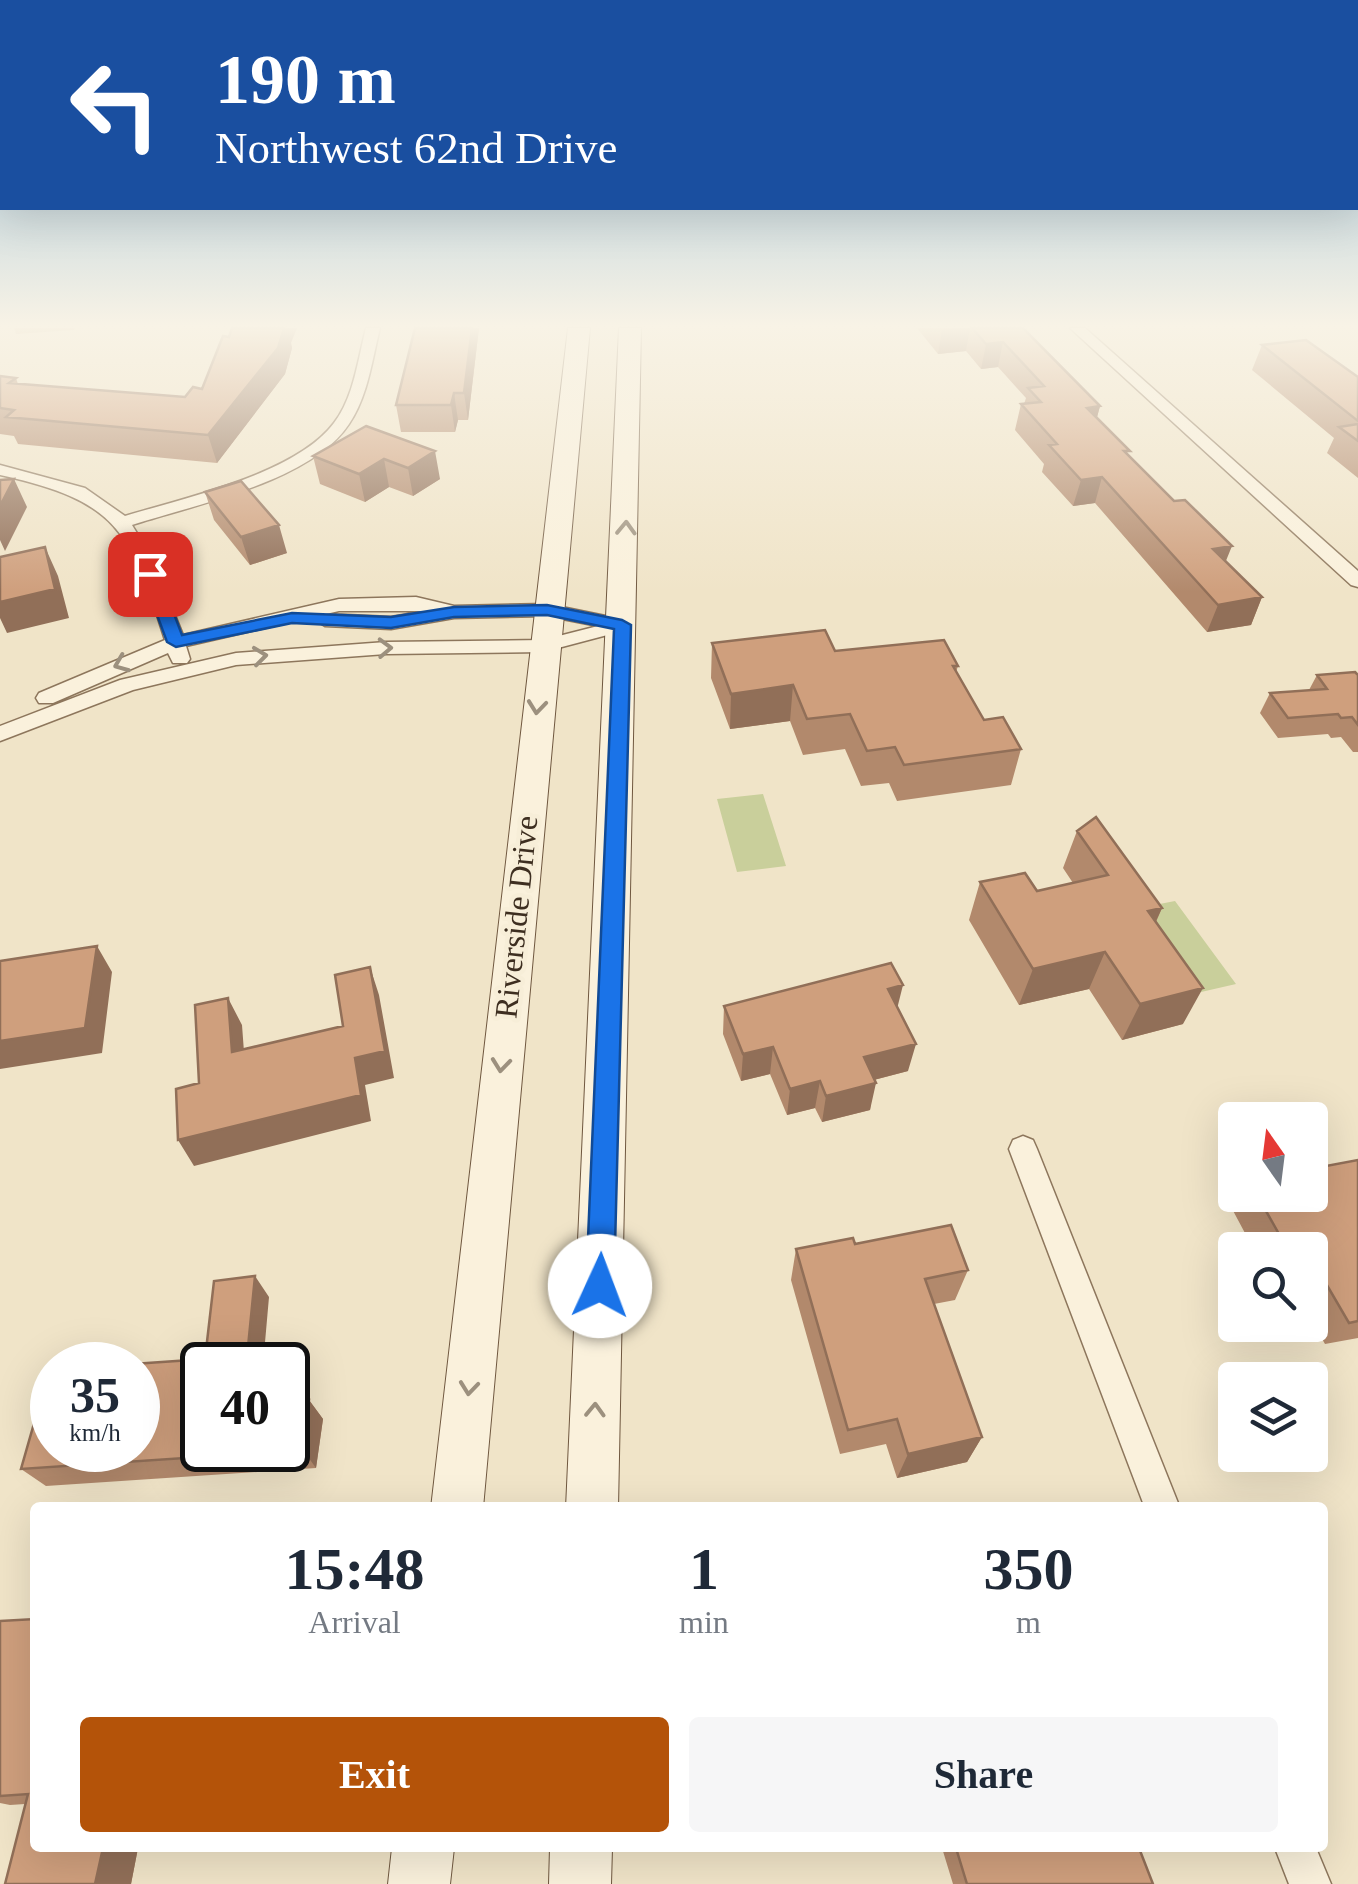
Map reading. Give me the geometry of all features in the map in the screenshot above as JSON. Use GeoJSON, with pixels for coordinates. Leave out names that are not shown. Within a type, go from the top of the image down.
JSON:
{"type":"FeatureCollection","features":[{"type":"Feature","properties":{"kind":"street"},"geometry":{"type":"LineString","coordinates":[[122,522],[243,483],[332,435],[344,416]]}},
{"type":"Feature","properties":{"kind":"street","name":"Riverside Drive"},"geometry":{"type":"LineString","coordinates":[[458,1502],[569,416]]}},
{"type":"Feature","properties":{"kind":"street"},"geometry":{"type":"LineString","coordinates":[[592,1502],[628,416]]}},
{"type":"Feature","properties":{"kind":"street"},"geometry":{"type":"LineString","coordinates":[[1175,416],[1358,581]]}},
{"type":"Feature","properties":{"kind":"street"},"geometry":{"type":"LineString","coordinates":[[0,470],[61,483],[96,500],[122,522],[138,541],[182,668]]}},
{"type":"Feature","properties":{"kind":"street"},"geometry":{"type":"LineString","coordinates":[[0,730],[50,694],[176,642],[340,605],[416,603],[545,628],[622,625]]}},
{"type":"Feature","properties":{"kind":"street"},"geometry":{"type":"LineString","coordinates":[[292,618],[391,623],[454,612]]}},
{"type":"Feature","properties":{"kind":"street"},"geometry":{"type":"LineString","coordinates":[[334,650],[341,620]]}},
{"type":"Feature","properties":{"kind":"street"},"geometry":{"type":"LineString","coordinates":[[0,730],[182,668],[236,659],[545,628],[622,625]]}},
{"type":"Feature","properties":{"kind":"street"},"geometry":{"type":"LineString","coordinates":[[1023,1149],[1161,1502]]}},
{"type":"Feature","properties":{"kind":"street"},"geometry":{"type":"LineString","coordinates":[[419,1884],[423,1852]]}},
{"type":"Feature","properties":{"kind":"street"},"geometry":{"type":"LineString","coordinates":[[580,1884],[581,1852]]}},
{"type":"Feature","properties":{"kind":"street"},"geometry":{"type":"LineString","coordinates":[[1298,1852],[1310,1884]]}},
{"type":"Feature","properties":{"kind":"green space"},"geometry":{"type":"Polygon","coordinates":[[[763,794],[786,866],[737,872],[717,799],[763,794]]]}},
{"type":"Feature","properties":{"kind":"green space"},"geometry":{"type":"Polygon","coordinates":[[[1175,901],[1236,984],[1188,995],[1129,910],[1175,901]]]}},
{"type":"Feature","properties":{"kind":"building"},"geometry":{"type":"Polygon","coordinates":[[[7,416],[223,416],[208,435],[7,416]]]}},
{"type":"Feature","properties":{"kind":"building"},"geometry":{"type":"Polygon","coordinates":[[[1032,416],[1095,416],[1174,501],[1185,500],[1232,546],[1213,549],[1262,597],[1218,605],[1102,477],[1081,480],[1049,445],[1057,444],[1032,416]]]}},
{"type":"Feature","properties":{"kind":"building"},"geometry":{"type":"Polygon","coordinates":[[[1358,424],[1358,441],[1339,427],[1358,424]]]}},
{"type":"Feature","properties":{"kind":"building"},"geometry":{"type":"Polygon","coordinates":[[[366,426],[435,451],[408,468],[384,459],[359,474],[313,456],[366,426]]]}},
{"type":"Feature","properties":{"kind":"building"},"geometry":{"type":"Polygon","coordinates":[[[14,479],[0,506],[0,480],[14,479]]]}},
{"type":"Feature","properties":{"kind":"building"},"geometry":{"type":"Polygon","coordinates":[[[241,481],[279,525],[241,537],[205,492],[241,481]]]}},
{"type":"Feature","properties":{"kind":"building"},"geometry":{"type":"Polygon","coordinates":[[[45,547],[55,589],[0,602],[0,557],[45,547]]]}},
{"type":"Feature","properties":{"kind":"building"},"geometry":{"type":"Polygon","coordinates":[[[825,630],[835,651],[944,640],[958,666],[953,666],[984,720],[1003,717],[1021,749],[904,765],[895,747],[867,751],[850,714],[807,719],[793,685],[731,694],[712,643],[825,630]]]}},
{"type":"Feature","properties":{"kind":"building"},"geometry":{"type":"Polygon","coordinates":[[[1355,672],[1358,725],[1352,717],[1341,718],[1338,714],[1288,718],[1270,693],[1327,689],[1317,675],[1355,672]]]}},
{"type":"Feature","properties":{"kind":"building"},"geometry":{"type":"Polygon","coordinates":[[[1096,817],[1162,908],[1148,911],[1203,988],[1140,1004],[1105,952],[1033,969],[980,882],[1025,873],[1037,891],[1108,875],[1077,831],[1096,817]]]}},
{"type":"Feature","properties":{"kind":"building"},"geometry":{"type":"Polygon","coordinates":[[[97,946],[85,1028],[0,1041],[0,961],[97,946]]]}},
{"type":"Feature","properties":{"kind":"building"},"geometry":{"type":"Polygon","coordinates":[[[891,963],[903,985],[888,989],[916,1044],[864,1057],[876,1083],[826,1096],[820,1081],[790,1089],[773,1047],[743,1054],[724,1006],[891,963]]]}},
{"type":"Feature","properties":{"kind":"building"},"geometry":{"type":"Polygon","coordinates":[[[370,967],[385,1051],[355,1058],[361,1095],[178,1140],[176,1089],[199,1083],[195,1005],[228,998],[232,1052],[343,1026],[335,975],[370,967]]]}},
{"type":"Feature","properties":{"kind":"building"},"geometry":{"type":"Polygon","coordinates":[[[1358,1160],[1358,1321],[1349,1323],[1328,1287],[1328,1232],[1278,1232],[1267,1212],[1328,1212],[1328,1166],[1358,1160]]]}},
{"type":"Feature","properties":{"kind":"building"},"geometry":{"type":"Polygon","coordinates":[[[951,1225],[968,1270],[925,1279],[982,1437],[908,1454],[897,1419],[848,1430],[796,1249],[853,1238],[855,1244],[951,1225]]]}},
{"type":"Feature","properties":{"kind":"building"},"geometry":{"type":"Polygon","coordinates":[[[255,1276],[248,1342],[207,1342],[214,1281],[255,1276]]]}},
{"type":"Feature","properties":{"kind":"building"},"geometry":{"type":"Polygon","coordinates":[[[180,1361],[180,1458],[160,1460],[160,1362],[180,1361]]]}},
{"type":"Feature","properties":{"kind":"building"},"geometry":{"type":"Polygon","coordinates":[[[30,1438],[30,1468],[21,1469],[30,1438]]]}},
{"type":"Feature","properties":{"kind":"building"},"geometry":{"type":"Polygon","coordinates":[[[30,1619],[30,1852],[102,1852],[95,1884],[5,1884],[28,1794],[0,1796],[0,1621],[30,1619]]]}},
{"type":"Feature","properties":{"kind":"building"},"geometry":{"type":"Polygon","coordinates":[[[957,1852],[1141,1852],[1153,1884],[967,1884],[957,1852]]]}},
{"type":"Feature","properties":{"kind":"route"},"geometry":{"type":"LineString","coordinates":[[150,574],[176,642],[292,618],[391,623],[454,612],[547,610],[622,625],[600,1286]]}}]}
